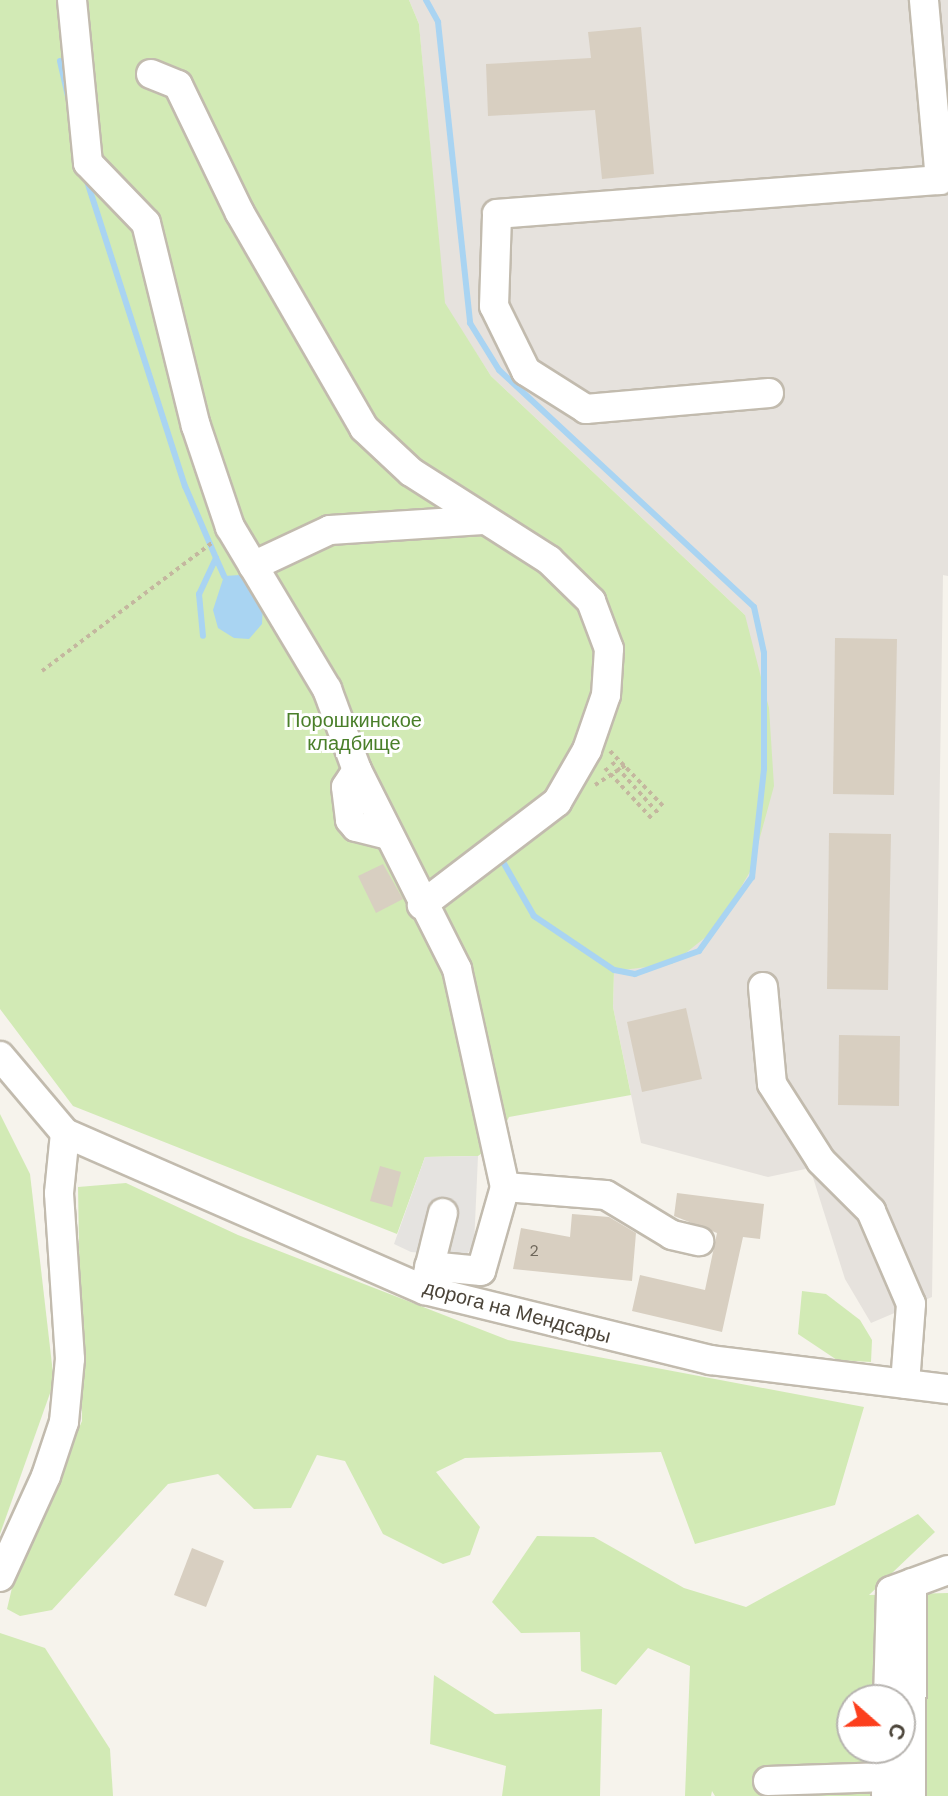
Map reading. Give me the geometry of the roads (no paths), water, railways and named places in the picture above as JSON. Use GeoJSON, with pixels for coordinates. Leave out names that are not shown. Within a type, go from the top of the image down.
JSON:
{"type":"FeatureCollection","features":[{"type":"Feature","properties":{"kind":"street"},"geometry":{"type":"LineString","coordinates":[[72,0],[88,163],[146,223],[196,426],[230,527],[327,689],[357,770],[346,787],[350,820],[356,827],[389,835],[457,969],[505,1187],[481,1271],[427,1278],[443,1213]]}},
{"type":"Feature","properties":{"kind":"street"},"geometry":{"type":"LineString","coordinates":[[769,393],[586,409],[526,371],[494,306],[497,214],[940,180],[924,0]]}},
{"type":"Feature","properties":{"kind":"street"},"geometry":{"type":"LineString","coordinates":[[151,74],[178,85],[240,213],[364,428],[411,472],[549,560],[591,601],[609,649],[606,695],[587,750],[557,802],[422,905]]}},
{"type":"Feature","properties":{"kind":"street"},"geometry":{"type":"LineString","coordinates":[[253,566],[330,530],[483,520]]}},
{"type":"Feature","properties":{"kind":"street"},"geometry":{"type":"LineString","coordinates":[[763,987],[772,1084],[821,1161],[871,1211],[911,1304],[905,1384]]}},
{"type":"Feature","properties":{"kind":"street"},"geometry":{"type":"LineString","coordinates":[[0,1056],[65,1133],[59,1193],[70,1359],[64,1422],[46,1476],[0,1577]]}},
{"type":"Feature","properties":{"kind":"street","name":"дорога на Мендсары"},"geometry":{"type":"LineString","coordinates":[[65,1133],[427,1278],[711,1360],[948,1389]]}},
{"type":"Feature","properties":{"kind":"street"},"geometry":{"type":"LineString","coordinates":[[505,1187],[576,1189],[606,1195],[672,1235],[699,1241]]}},
{"type":"Feature","properties":{"kind":"street"},"geometry":{"type":"LineString","coordinates":[[888,1684],[891,1591],[948,1570]]}},
{"type":"Feature","properties":{"kind":"street"},"geometry":{"type":"LineString","coordinates":[[911,1796],[912,1583]]}},
{"type":"Feature","properties":{"kind":"street"},"geometry":{"type":"LineString","coordinates":[[768,1781],[886,1786],[887,1764]]}},
{"type":"Feature","properties":{"kind":"water"},"geometry":{"type":"Polygon","coordinates":[[[240,575],[254,580],[263,603],[262,624],[249,639],[234,638],[218,628],[213,610],[224,576],[240,575]]]}},
{"type":"Feature","properties":{"kind":"waterway"},"geometry":{"type":"LineString","coordinates":[[426,0],[438,22],[470,323],[499,370],[754,607],[764,653],[764,769],[752,877],[699,951],[635,974],[614,970],[534,916],[499,855]]}},
{"type":"Feature","properties":{"kind":"waterway"},"geometry":{"type":"LineString","coordinates":[[60,61],[69,101]]}},
{"type":"Feature","properties":{"kind":"waterway"},"geometry":{"type":"LineString","coordinates":[[86,178],[185,486],[216,558],[199,594],[203,636]]}},
{"type":"Feature","properties":{"kind":"waterway"},"geometry":{"type":"LineString","coordinates":[[216,558],[224,576]]}},
{"type":"Feature","properties":{"kind":"park label","name":"Порошкинское кладбище"},"geometry":{"type":"Point","coordinates":[354,732]}}]}
